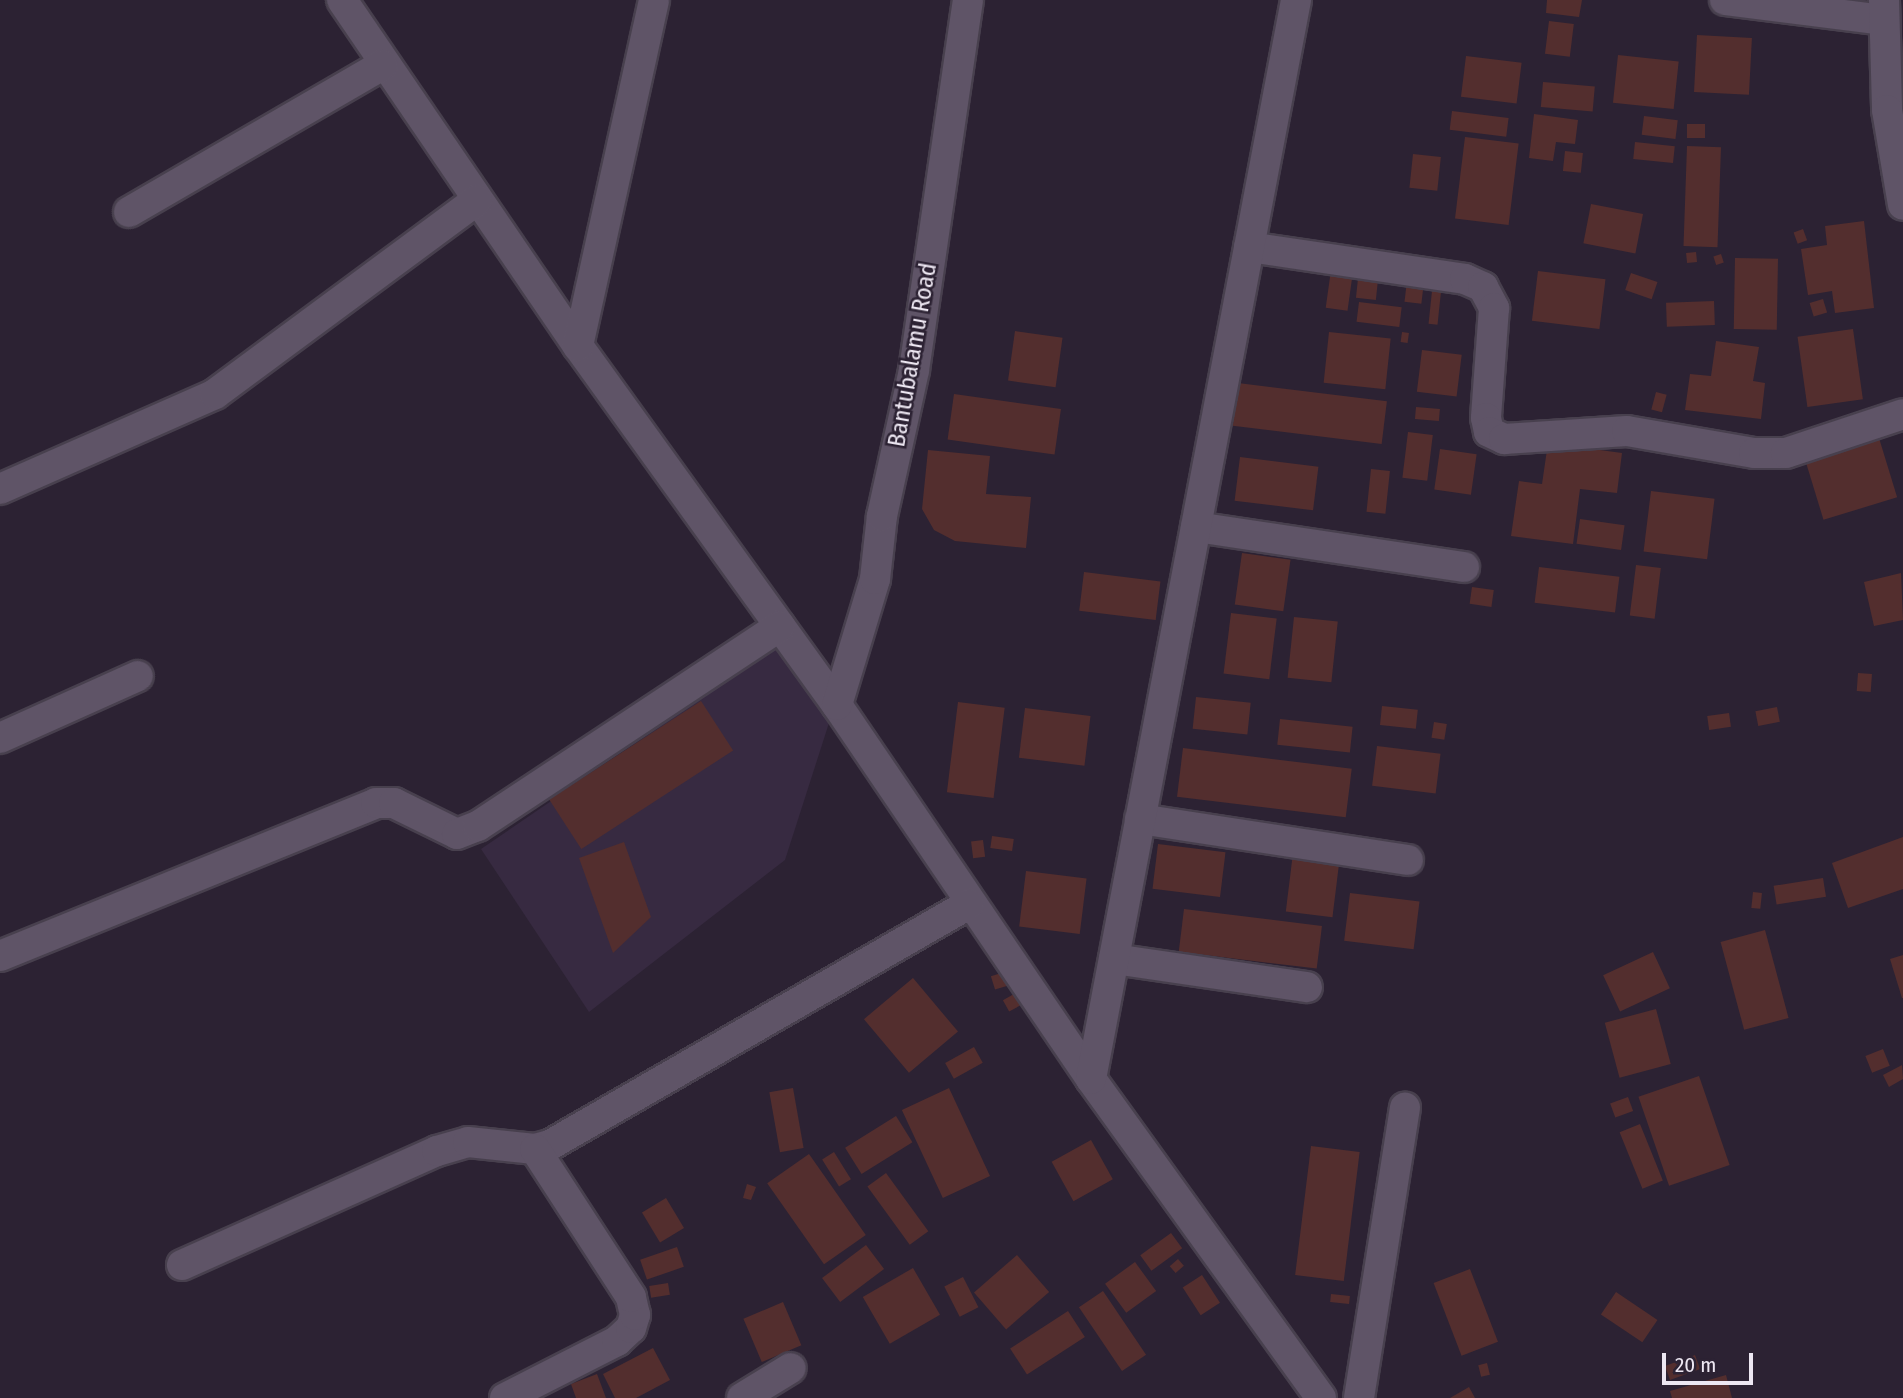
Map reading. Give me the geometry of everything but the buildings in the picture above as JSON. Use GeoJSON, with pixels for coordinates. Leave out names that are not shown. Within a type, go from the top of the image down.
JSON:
{"type":"FeatureCollection","features":[{"type":"Feature","properties":{"kind":"street"},"geometry":{"type":"LineString","coordinates":[[341,0],[578,346],[837,705],[969,904],[1091,1079],[1321,1398]]}},
{"type":"Feature","properties":{"kind":"street"},"geometry":{"type":"LineString","coordinates":[[578,346],[654,0]]}},
{"type":"Feature","properties":{"kind":"street","name":"Bantubalamu Road"},"geometry":{"type":"LineString","coordinates":[[837,705],[875,579],[882,516],[914,370],[968,0]]}},
{"type":"Feature","properties":{"kind":"street"},"geometry":{"type":"LineString","coordinates":[[1091,1079],[1296,0]]}},
{"type":"Feature","properties":{"kind":"street"},"geometry":{"type":"LineString","coordinates":[[1725,0],[1884,10],[1887,110],[1903,205]]}},
{"type":"Feature","properties":{"kind":"street"},"geometry":{"type":"LineString","coordinates":[[129,212],[383,65]]}},
{"type":"Feature","properties":{"kind":"street"},"geometry":{"type":"LineString","coordinates":[[0,489],[215,394],[477,200]]}},
{"type":"Feature","properties":{"kind":"street"},"geometry":{"type":"LineString","coordinates":[[1249,247],[1465,279],[1483,287],[1494,307],[1486,418],[1489,432],[1504,439],[1627,431],[1754,453],[1786,453],[1903,414]]}},
{"type":"Feature","properties":{"kind":"street"},"geometry":{"type":"LineString","coordinates":[[1196,527],[1464,567]]}},
{"type":"Feature","properties":{"kind":"street"},"geometry":{"type":"LineString","coordinates":[[0,956],[376,803],[394,803],[457,834],[478,826],[780,626]]}},
{"type":"Feature","properties":{"kind":"street"},"geometry":{"type":"LineString","coordinates":[[0,738],[138,676]]}},
{"type":"Feature","properties":{"kind":"street"},"geometry":{"type":"LineString","coordinates":[[1140,819],[1408,860]]}},
{"type":"Feature","properties":{"kind":"street"},"geometry":{"type":"LineString","coordinates":[[182,1265],[437,1151],[481,1141],[535,1149],[721,1049],[969,904]]}},
{"type":"Feature","properties":{"kind":"street"},"geometry":{"type":"LineString","coordinates":[[1114,959],[1307,987]]}},
{"type":"Feature","properties":{"kind":"street"},"geometry":{"type":"LineString","coordinates":[[1359,1398],[1405,1108]]}},
{"type":"Feature","properties":{"kind":"street"},"geometry":{"type":"LineString","coordinates":[[505,1398],[617,1341],[631,1328],[635,1315],[631,1297],[535,1149]]}},
{"type":"Feature","properties":{"kind":"street"},"geometry":{"type":"LineString","coordinates":[[742,1398],[791,1368]]}},
{"type":"Feature","properties":{"kind":"shaded area"},"geometry":{"type":"Polygon","coordinates":[[[778,646],[829,723],[785,860],[589,1012],[481,849],[778,646]]]}}]}
